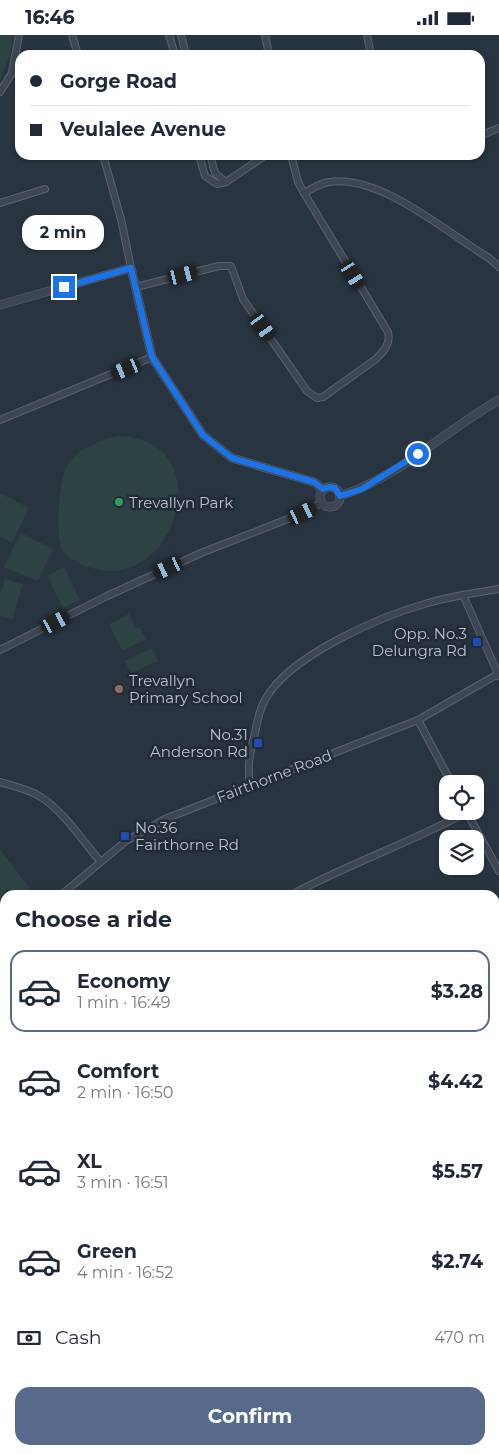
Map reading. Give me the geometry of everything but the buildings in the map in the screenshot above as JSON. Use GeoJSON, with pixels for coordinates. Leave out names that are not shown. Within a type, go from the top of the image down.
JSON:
{"type":"FeatureCollection","features":[{"type":"Feature","properties":{"kind":"street"},"geometry":{"type":"LineString","coordinates":[[16,50],[19,35]]}},
{"type":"Feature","properties":{"kind":"street"},"geometry":{"type":"LineString","coordinates":[[72,35],[76,50]]}},
{"type":"Feature","properties":{"kind":"street"},"geometry":{"type":"LineString","coordinates":[[169,35],[174,50]]}},
{"type":"Feature","properties":{"kind":"street"},"geometry":{"type":"LineString","coordinates":[[181,35],[185,50]]}},
{"type":"Feature","properties":{"kind":"street"},"geometry":{"type":"LineString","coordinates":[[265,35],[269,50]]}},
{"type":"Feature","properties":{"kind":"street"},"geometry":{"type":"LineString","coordinates":[[367,35],[370,50]]}},
{"type":"Feature","properties":{"kind":"street"},"geometry":{"type":"LineString","coordinates":[[0,92],[12,73],[15,57]]}},
{"type":"Feature","properties":{"kind":"street"},"geometry":{"type":"LineString","coordinates":[[485,134],[499,128]]}},
{"type":"Feature","properties":{"kind":"street"},"geometry":{"type":"LineString","coordinates":[[103,160],[121,219],[152,357],[199,429],[216,447],[232,458],[314,482],[323,489]]}},
{"type":"Feature","properties":{"kind":"street"},"geometry":{"type":"LineString","coordinates":[[200,160],[205,176],[216,184],[226,181],[258,160]]}},
{"type":"Feature","properties":{"kind":"street"},"geometry":{"type":"LineString","coordinates":[[211,160],[215,173],[226,181]]}},
{"type":"Feature","properties":{"kind":"street"},"geometry":{"type":"LineString","coordinates":[[136,287],[219,266],[232,266],[243,299],[312,395],[323,397],[376,359],[388,344],[388,332],[304,193],[298,182],[292,160]]}},
{"type":"Feature","properties":{"kind":"street"},"geometry":{"type":"LineString","coordinates":[[304,193],[326,182],[337,181],[382,190],[489,257],[499,267]]}},
{"type":"Feature","properties":{"kind":"street"},"geometry":{"type":"LineString","coordinates":[[0,203],[45,189]]}},
{"type":"Feature","properties":{"kind":"street"},"geometry":{"type":"LineString","coordinates":[[0,305],[131,268]]}},
{"type":"Feature","properties":{"kind":"street"},"geometry":{"type":"LineString","coordinates":[[0,420],[152,357]]}},
{"type":"Feature","properties":{"kind":"street"},"geometry":{"type":"LineString","coordinates":[[340,496],[362,489],[386,475],[499,400]]}},
{"type":"Feature","properties":{"kind":"street"},"geometry":{"type":"LineString","coordinates":[[335,488],[340,496],[339,502],[334,507],[327,507],[321,503],[319,497],[323,489],[335,488]]}},
{"type":"Feature","properties":{"kind":"street"},"geometry":{"type":"LineString","coordinates":[[0,650],[107,596],[201,553],[303,513],[321,503]]}},
{"type":"Feature","properties":{"kind":"street"},"geometry":{"type":"LineString","coordinates":[[250,785],[248,759],[260,713],[264,701],[285,675],[328,646],[385,618],[428,603],[499,589]]}},
{"type":"Feature","properties":{"kind":"street"},"geometry":{"type":"LineString","coordinates":[[463,595],[499,675]]}},
{"type":"Feature","properties":{"kind":"street","name":"Fairthorne Road"},"geometry":{"type":"LineString","coordinates":[[67,890],[126,841],[165,819],[418,720],[499,675]]}},
{"type":"Feature","properties":{"kind":"street"},"geometry":{"type":"LineString","coordinates":[[418,720],[447,775]]}},
{"type":"Feature","properties":{"kind":"street"},"geometry":{"type":"LineString","coordinates":[[0,782],[18,786],[41,797],[52,806],[100,861]]}},
{"type":"Feature","properties":{"kind":"street"},"geometry":{"type":"LineString","coordinates":[[301,890],[430,832],[452,820]]}},
{"type":"Feature","properties":{"kind":"street"},"geometry":{"type":"LineString","coordinates":[[471,820],[499,871]]}},
{"type":"Feature","properties":{"kind":"green space"},"geometry":{"type":"Polygon","coordinates":[[[0,35],[13,35],[10,55],[0,80],[0,35]]]}},
{"type":"Feature","properties":{"kind":"green space","name":"Trevallyn Park"},"geometry":{"type":"Polygon","coordinates":[[[119,436],[153,445],[172,465],[178,492],[173,521],[159,546],[136,565],[107,571],[74,560],[64,552],[60,543],[58,519],[60,492],[69,462],[79,452],[106,439],[119,436]]]}},
{"type":"Feature","properties":{"kind":"green space"},"geometry":{"type":"Polygon","coordinates":[[[0,493],[29,508],[12,543],[0,537],[0,493]]]}},
{"type":"Feature","properties":{"kind":"green space"},"geometry":{"type":"Polygon","coordinates":[[[21,533],[53,549],[38,581],[4,567],[21,533]]]}},
{"type":"Feature","properties":{"kind":"green space"},"geometry":{"type":"Polygon","coordinates":[[[64,567],[80,600],[63,608],[47,575],[64,567]]]}},
{"type":"Feature","properties":{"kind":"green space"},"geometry":{"type":"Polygon","coordinates":[[[5,579],[23,584],[12,620],[0,616],[0,594],[5,579]]]}},
{"type":"Feature","properties":{"kind":"green space"},"geometry":{"type":"Polygon","coordinates":[[[129,614],[136,628],[139,627],[146,639],[122,651],[109,624],[129,614]]]}},
{"type":"Feature","properties":{"kind":"green space"},"geometry":{"type":"Polygon","coordinates":[[[152,648],[158,661],[131,673],[125,661],[152,648]]]}},
{"type":"Feature","properties":{"kind":"green space"},"geometry":{"type":"Polygon","coordinates":[[[0,850],[31,890],[0,890],[0,850]]]}},
{"type":"Feature","properties":{"kind":"place","name":"Trevallyn Park"},"geometry":{"type":"Point","coordinates":[119,502]}},
{"type":"Feature","properties":{"kind":"place","name":"Opp. No.3 Delungra Rd"},"geometry":{"type":"Point","coordinates":[477,642]}},
{"type":"Feature","properties":{"kind":"place","name":"Trevallyn Primary School"},"geometry":{"type":"Point","coordinates":[119,689]}},
{"type":"Feature","properties":{"kind":"place","name":"No.31 Anderson Rd"},"geometry":{"type":"Point","coordinates":[258,743]}},
{"type":"Feature","properties":{"kind":"place","name":"No.36 Fairthorne Rd"},"geometry":{"type":"Point","coordinates":[125,836]}},
{"type":"Feature","properties":{"kind":"route"},"geometry":{"type":"LineString","coordinates":[[64,287],[131,268],[152,357],[203,435],[232,458],[314,482],[323,489],[326,487],[335,488],[340,493],[340,496],[362,489],[418,454]]}}]}
